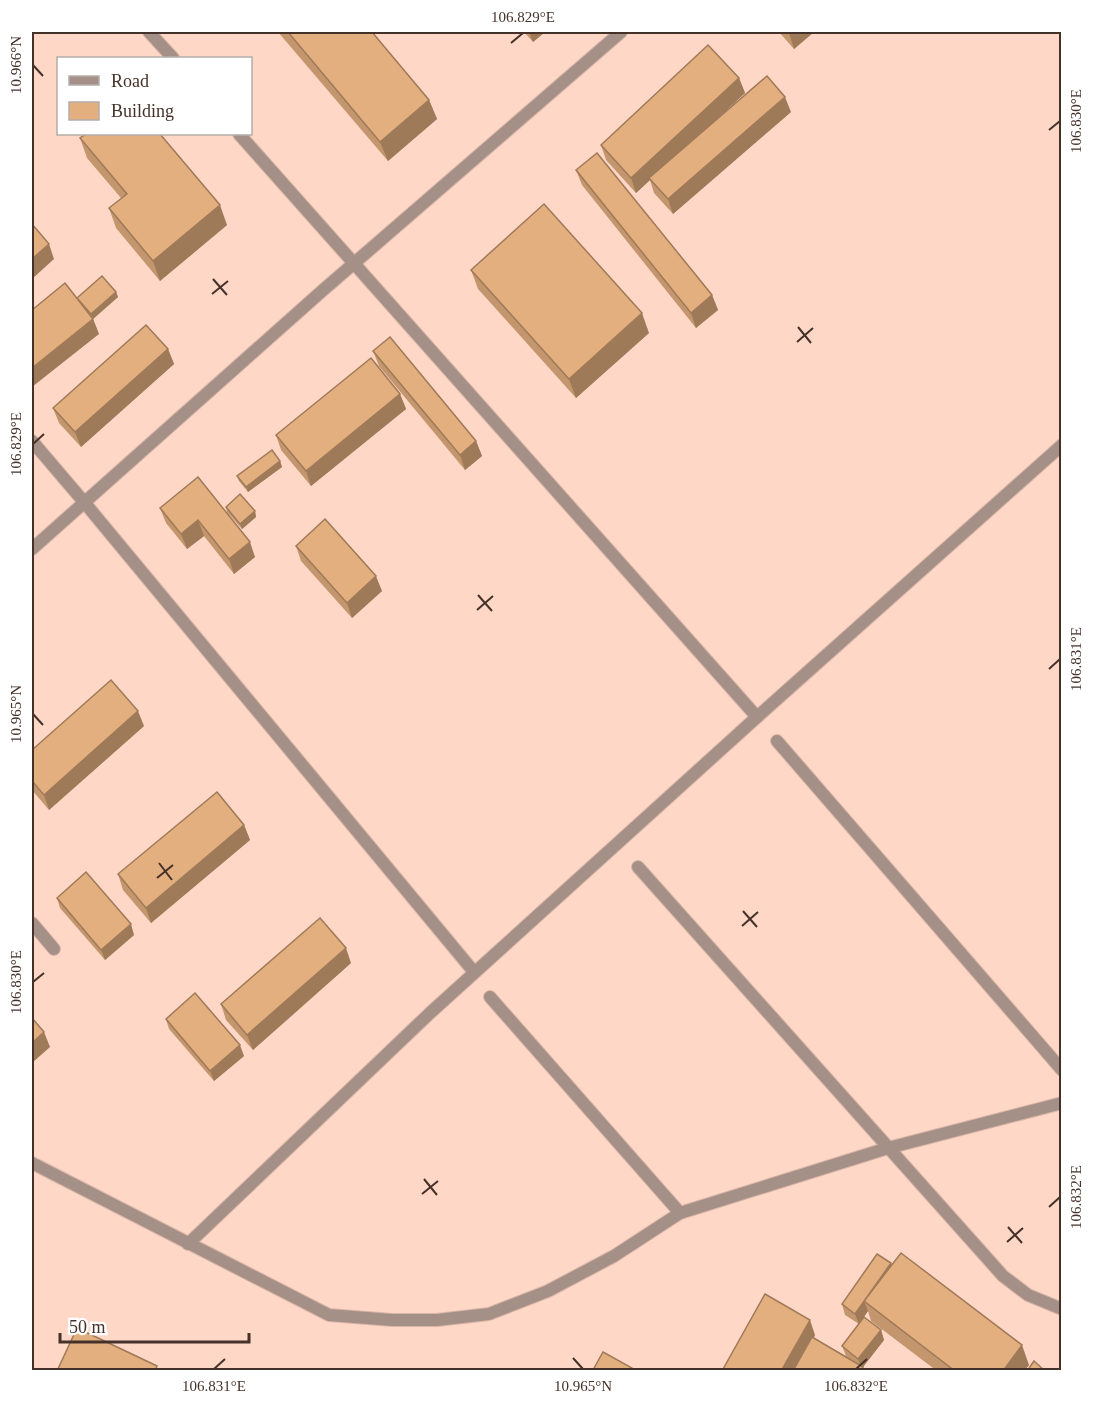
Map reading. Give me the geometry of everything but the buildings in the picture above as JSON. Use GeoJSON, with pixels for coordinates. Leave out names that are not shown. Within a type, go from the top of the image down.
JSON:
{"type":"FeatureCollection","features":[{"type":"Feature","properties":{"kind":"street"},"geometry":{"type":"LineString","coordinates":[[149,32],[172,57]]}},
{"type":"Feature","properties":{"kind":"street"},"geometry":{"type":"LineString","coordinates":[[32,549],[621,32]]}},
{"type":"Feature","properties":{"kind":"street"},"geometry":{"type":"LineString","coordinates":[[240,135],[757,717]]}},
{"type":"Feature","properties":{"kind":"street"},"geometry":{"type":"LineString","coordinates":[[32,441],[474,972]]}},
{"type":"Feature","properties":{"kind":"street"},"geometry":{"type":"LineString","coordinates":[[188,1244],[474,972],[1062,445]]}},
{"type":"Feature","properties":{"kind":"street"},"geometry":{"type":"LineString","coordinates":[[777,741],[1062,1070]]}},
{"type":"Feature","properties":{"kind":"street"},"geometry":{"type":"LineString","coordinates":[[638,867],[1003,1276],[1028,1295],[1062,1309]]}},
{"type":"Feature","properties":{"kind":"street"},"geometry":{"type":"LineString","coordinates":[[32,923],[54,949]]}},
{"type":"Feature","properties":{"kind":"street"},"geometry":{"type":"LineString","coordinates":[[490,997],[680,1213]]}},
{"type":"Feature","properties":{"kind":"street"},"geometry":{"type":"LineString","coordinates":[[32,1163],[329,1315],[392,1320],[437,1320],[489,1314],[548,1292],[614,1256],[680,1213],[888,1148],[1062,1103]]}}]}
